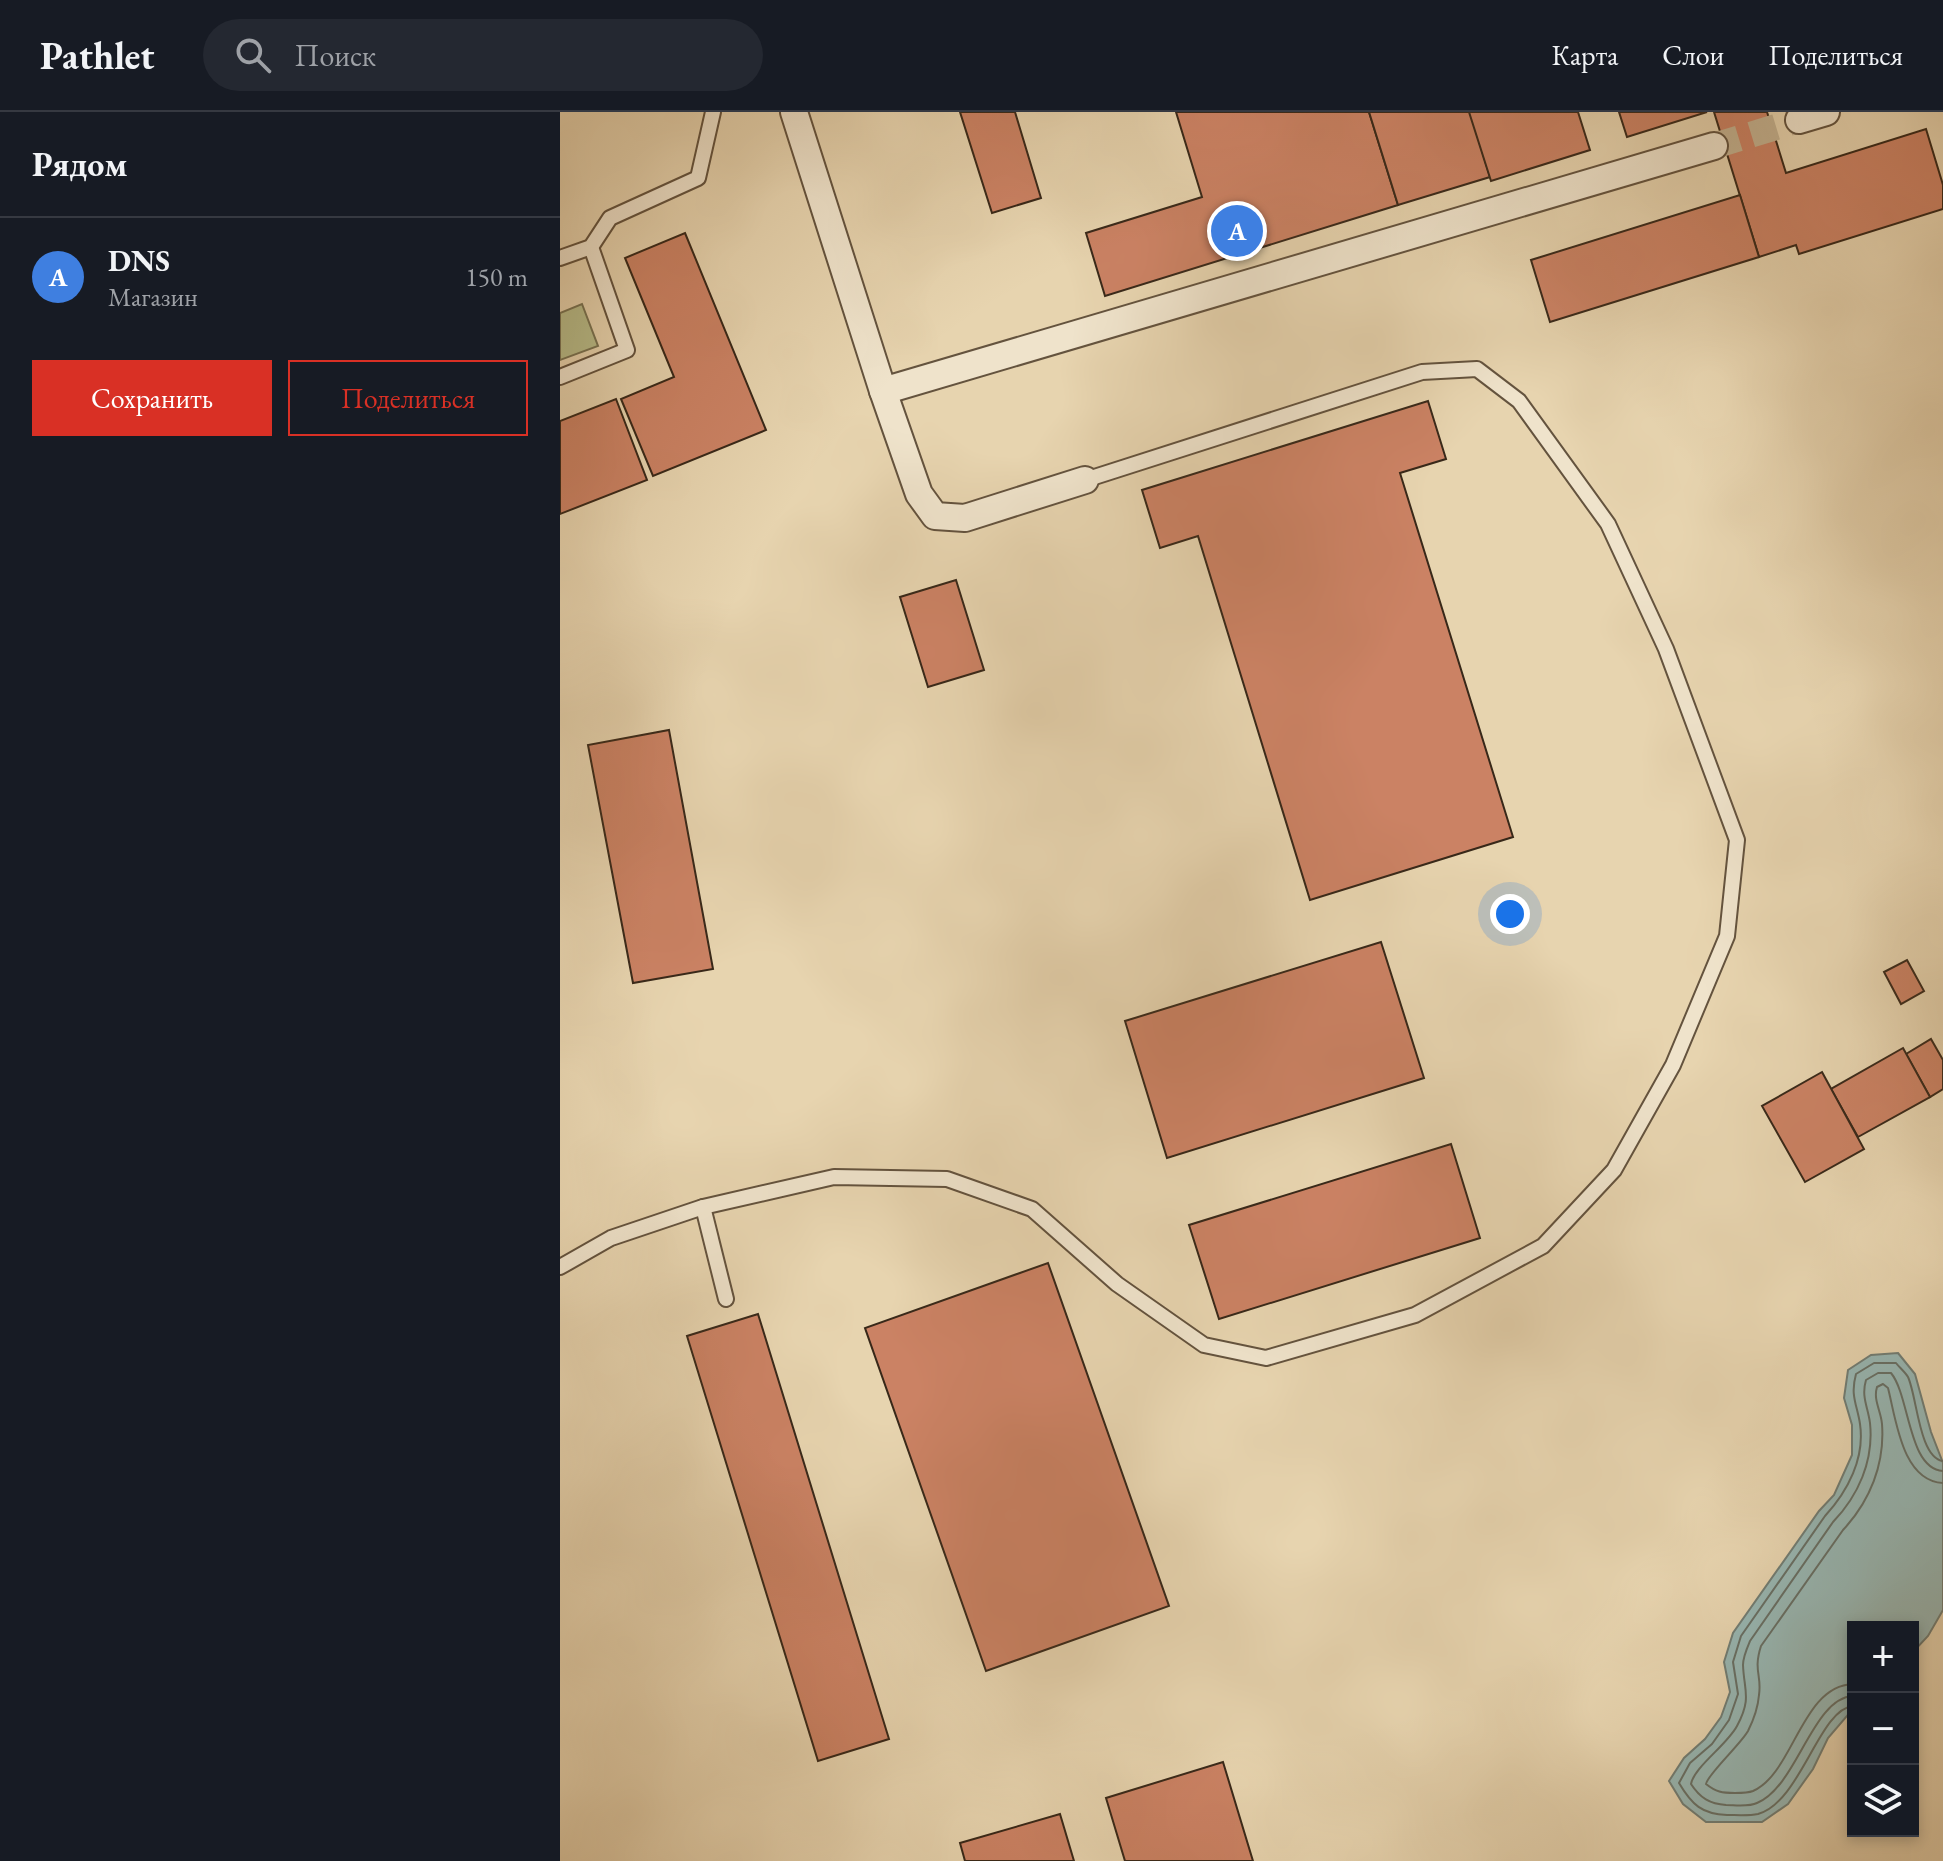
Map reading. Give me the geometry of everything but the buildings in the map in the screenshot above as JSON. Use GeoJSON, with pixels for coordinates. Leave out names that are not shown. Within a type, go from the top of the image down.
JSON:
{"type":"FeatureCollection","features":[{"type":"Feature","properties":{"kind":"street"},"geometry":{"type":"LineString","coordinates":[[794,112],[883,391],[919,494],[935,516],[965,518],[1085,480]]}},
{"type":"Feature","properties":{"kind":"street"},"geometry":{"type":"LineString","coordinates":[[1799,120],[1826,112]]}},
{"type":"Feature","properties":{"kind":"street"},"geometry":{"type":"LineString","coordinates":[[883,391],[1714,146]]}},
{"type":"Feature","properties":{"kind":"lane"},"geometry":{"type":"LineString","coordinates":[[560,258],[591,247],[610,218],[698,178],[713,112]]}},
{"type":"Feature","properties":{"kind":"lane"},"geometry":{"type":"LineString","coordinates":[[560,377],[627,350],[591,247]]}},
{"type":"Feature","properties":{"kind":"lane"},"geometry":{"type":"LineString","coordinates":[[560,1267],[611,1238],[703,1207],[834,1177],[947,1179],[1032,1209],[1117,1284],[1204,1345],[1266,1358],[1415,1315],[1543,1246],[1614,1170],[1673,1065],[1727,936],[1737,840],[1666,649],[1608,524],[1519,401],[1477,369],[1422,372],[1085,480]]}},
{"type":"Feature","properties":{"kind":"lane"},"geometry":{"type":"LineString","coordinates":[[703,1207],[726,1299]]}},
{"type":"Feature","properties":{"kind":"green space"},"geometry":{"type":"Polygon","coordinates":[[[582,304],[598,346],[560,360],[560,313],[582,304]]]}},
{"type":"Feature","properties":{"kind":"water"},"geometry":{"type":"Polygon","coordinates":[[[1898,1353],[1915,1374],[1943,1463],[1943,1610],[1919,1646],[1919,1621],[1847,1621],[1847,1716],[1828,1738],[1813,1769],[1788,1804],[1762,1822],[1706,1822],[1683,1804],[1669,1781],[1684,1758],[1705,1739],[1721,1717],[1730,1692],[1724,1662],[1733,1633],[1819,1511],[1834,1495],[1852,1455],[1852,1425],[1844,1398],[1848,1370],[1871,1355],[1898,1353]]]}},
{"type":"Feature","properties":{"kind":"tunnel"},"geometry":{"type":"LineString","coordinates":[[1714,146],[1799,120]]}},
{"type":"Feature","properties":{"kind":"place","name":"DNS"},"geometry":{"type":"Point","coordinates":[1237,231]}}]}
